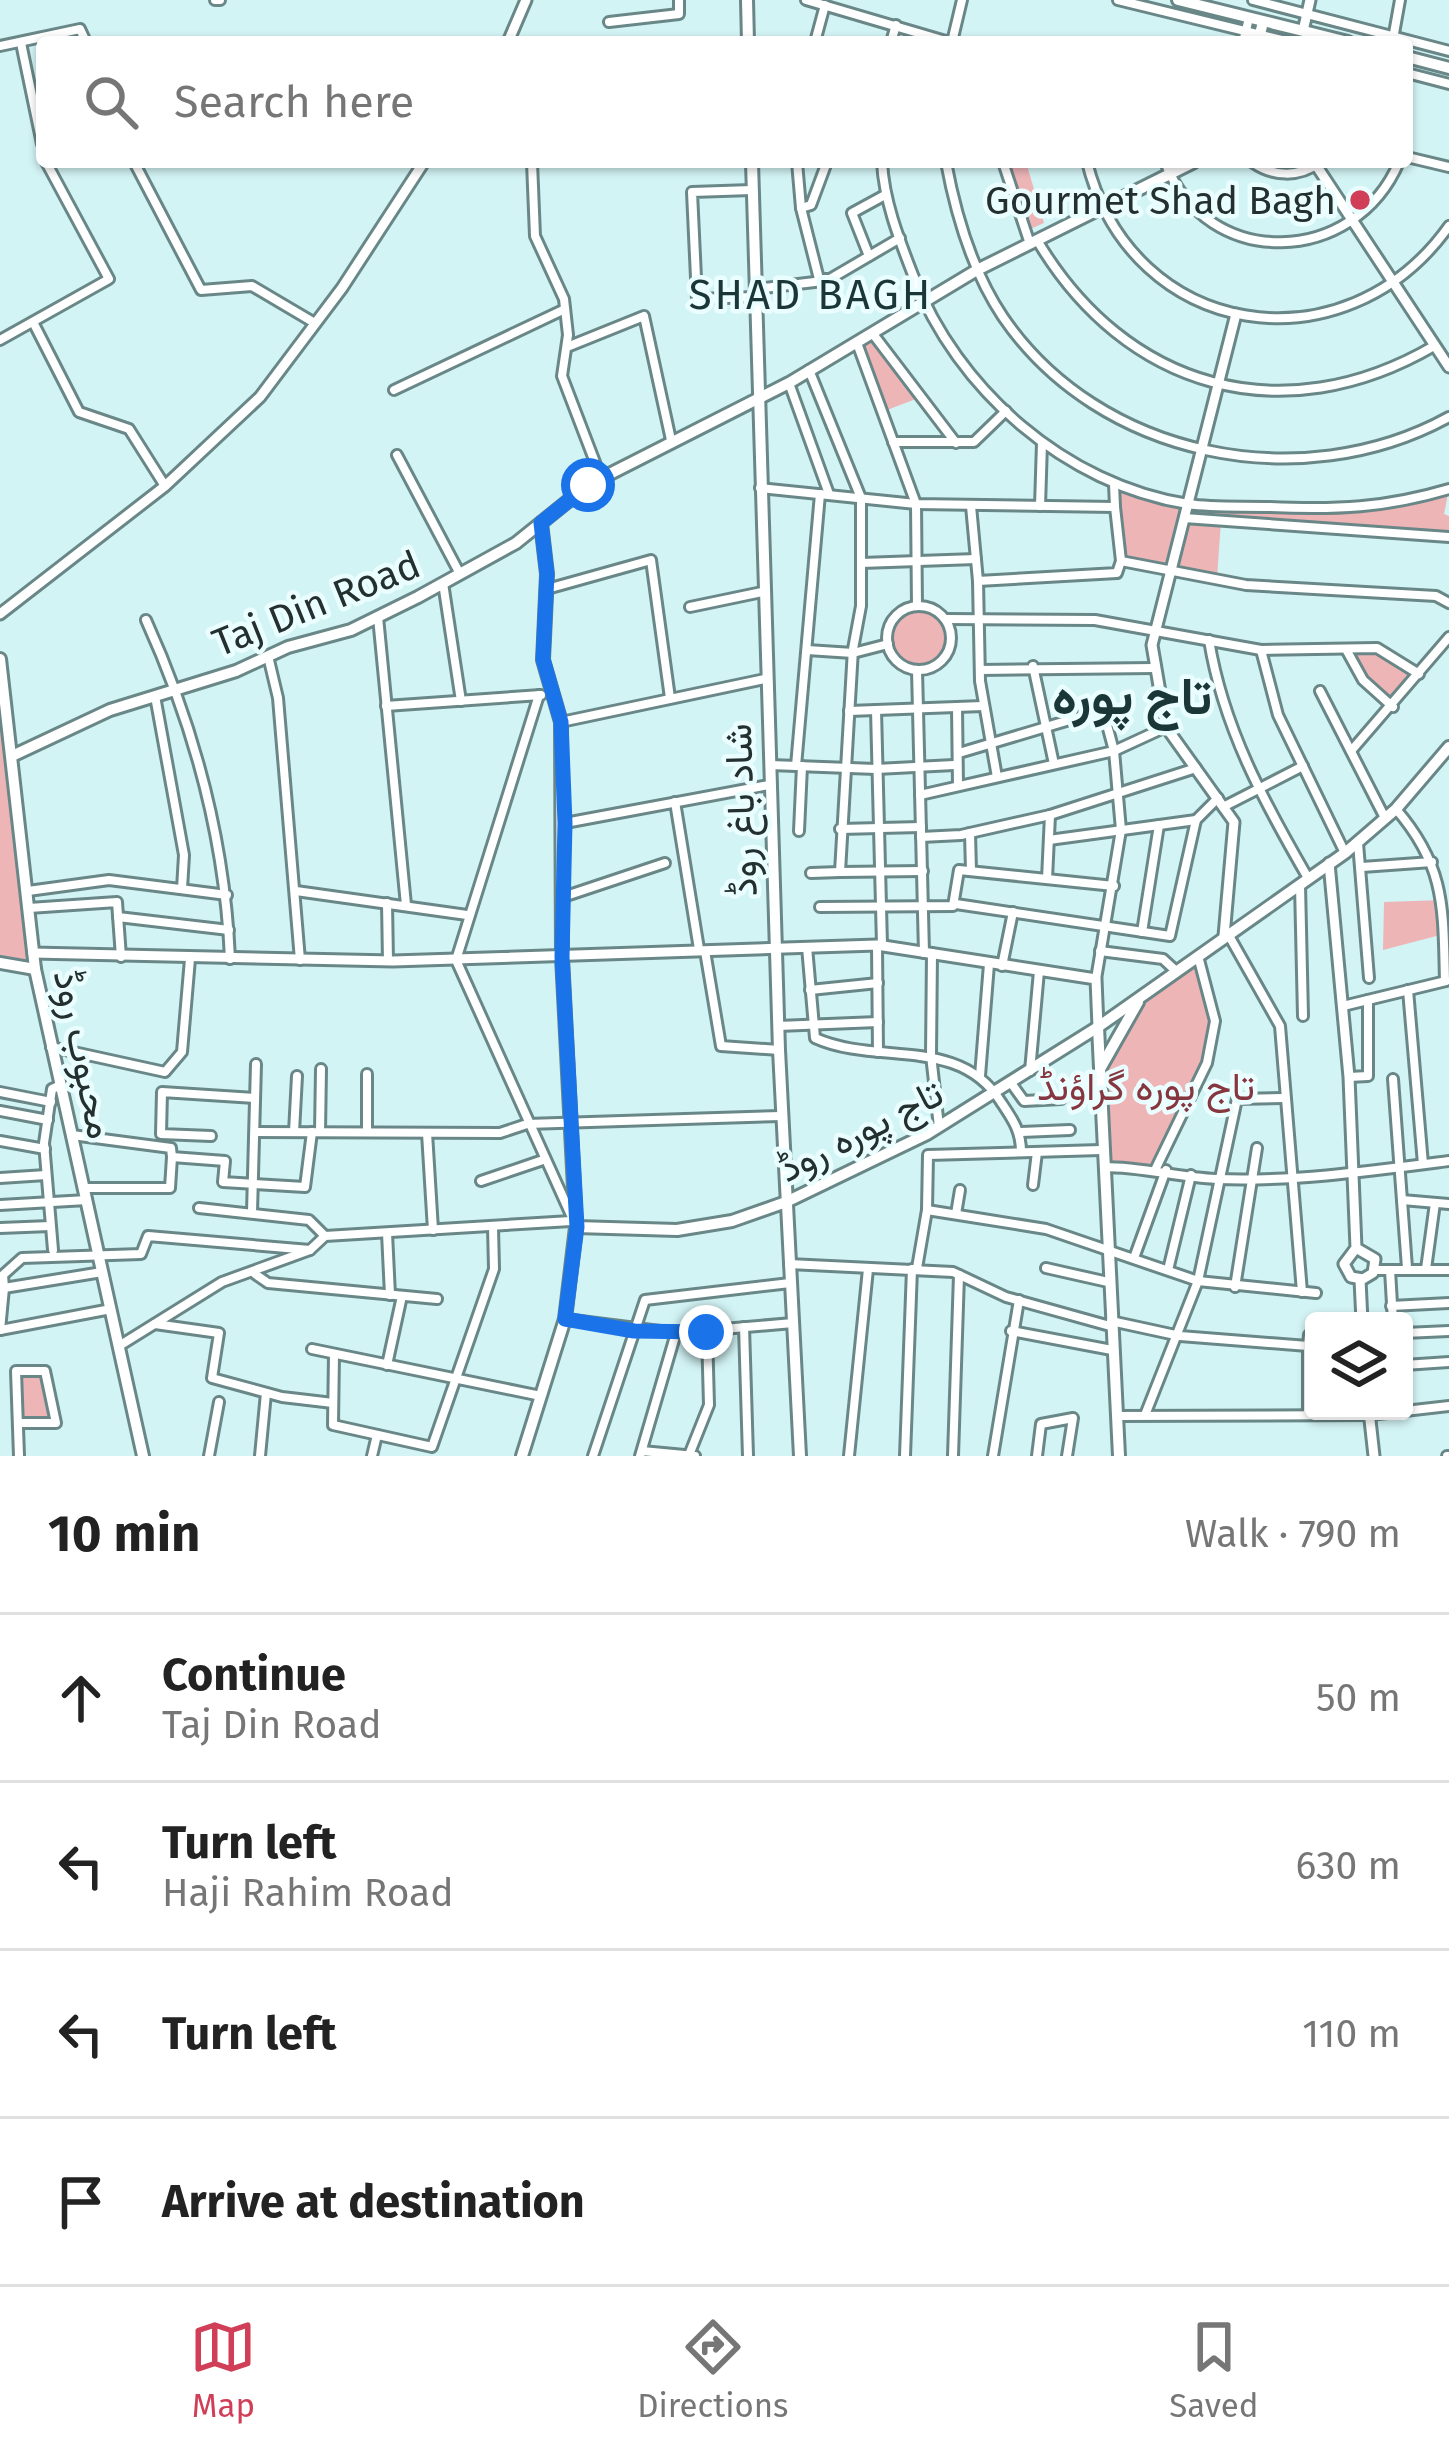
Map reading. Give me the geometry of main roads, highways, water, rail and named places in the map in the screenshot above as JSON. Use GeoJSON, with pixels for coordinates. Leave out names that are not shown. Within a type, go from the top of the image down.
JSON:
{"type":"FeatureCollection","features":[{"type":"Feature","properties":{"kind":"main road"},"geometry":{"type":"LineString","coordinates":[[747,0],[748,36]]}},
{"type":"Feature","properties":{"kind":"main road"},"geometry":{"type":"LineString","coordinates":[[1178,0],[1218,5],[1260,33],[1303,31],[1323,36]]}},
{"type":"Feature","properties":{"kind":"main road"},"geometry":{"type":"LineString","coordinates":[[1413,59],[1449,68]]}},
{"type":"Feature","properties":{"kind":"main road","name":"شاد باغ روڈ"},"geometry":{"type":"LineString","coordinates":[[752,168],[768,765],[800,1456]]}},
{"type":"Feature","properties":{"kind":"main road","name":"Taj Din Road"},"geometry":{"type":"LineString","coordinates":[[12,756],[110,710],[378,617],[460,574],[601,478],[789,383],[977,271],[1167,168]]}},
{"type":"Feature","properties":{"kind":"main road"},"geometry":{"type":"LineString","coordinates":[[522,1456],[565,1319],[574,1224],[562,957],[561,722],[543,659],[547,589],[541,523]]}},
{"type":"Feature","properties":{"kind":"main road","name":"محبوب روڈ"},"geometry":{"type":"LineString","coordinates":[[0,659],[34,969],[143,1456]]}},
{"type":"Feature","properties":{"kind":"main road","name":"تاج پورہ روڈ"},"geometry":{"type":"LineString","coordinates":[[574,1224],[677,1230],[732,1221],[786,1202],[933,1131],[1098,1027],[1345,853],[1396,809],[1449,747]]}},
{"type":"Feature","properties":{"kind":"main road"},"geometry":{"type":"LineString","coordinates":[[0,963],[34,969]]}},
{"type":"Feature","properties":{"kind":"main road","name":"تاج پورہ روڈ"},"geometry":{"type":"LineString","coordinates":[[1099,1072],[1141,997]]}},
{"type":"Feature","properties":{"kind":"main road"},"geometry":{"type":"LineString","coordinates":[[1098,1027],[1118,1456]]}},
{"type":"Feature","properties":{"kind":"place","name":"Gourmet Shad Bagh"},"geometry":{"type":"Point","coordinates":[1360,200]}},
{"type":"Feature","properties":{"kind":"district","name":"SHAD BAGH"},"geometry":{"type":"Point","coordinates":[811,294]}},
{"type":"Feature","properties":{"kind":"district","name":"تاج پورہ"},"geometry":{"type":"Point","coordinates":[1132,696]}},
{"type":"Feature","properties":{"kind":"park label","name":"تاج پورہ گراؤنڈ"},"geometry":{"type":"Point","coordinates":[1146,1086]}}]}
